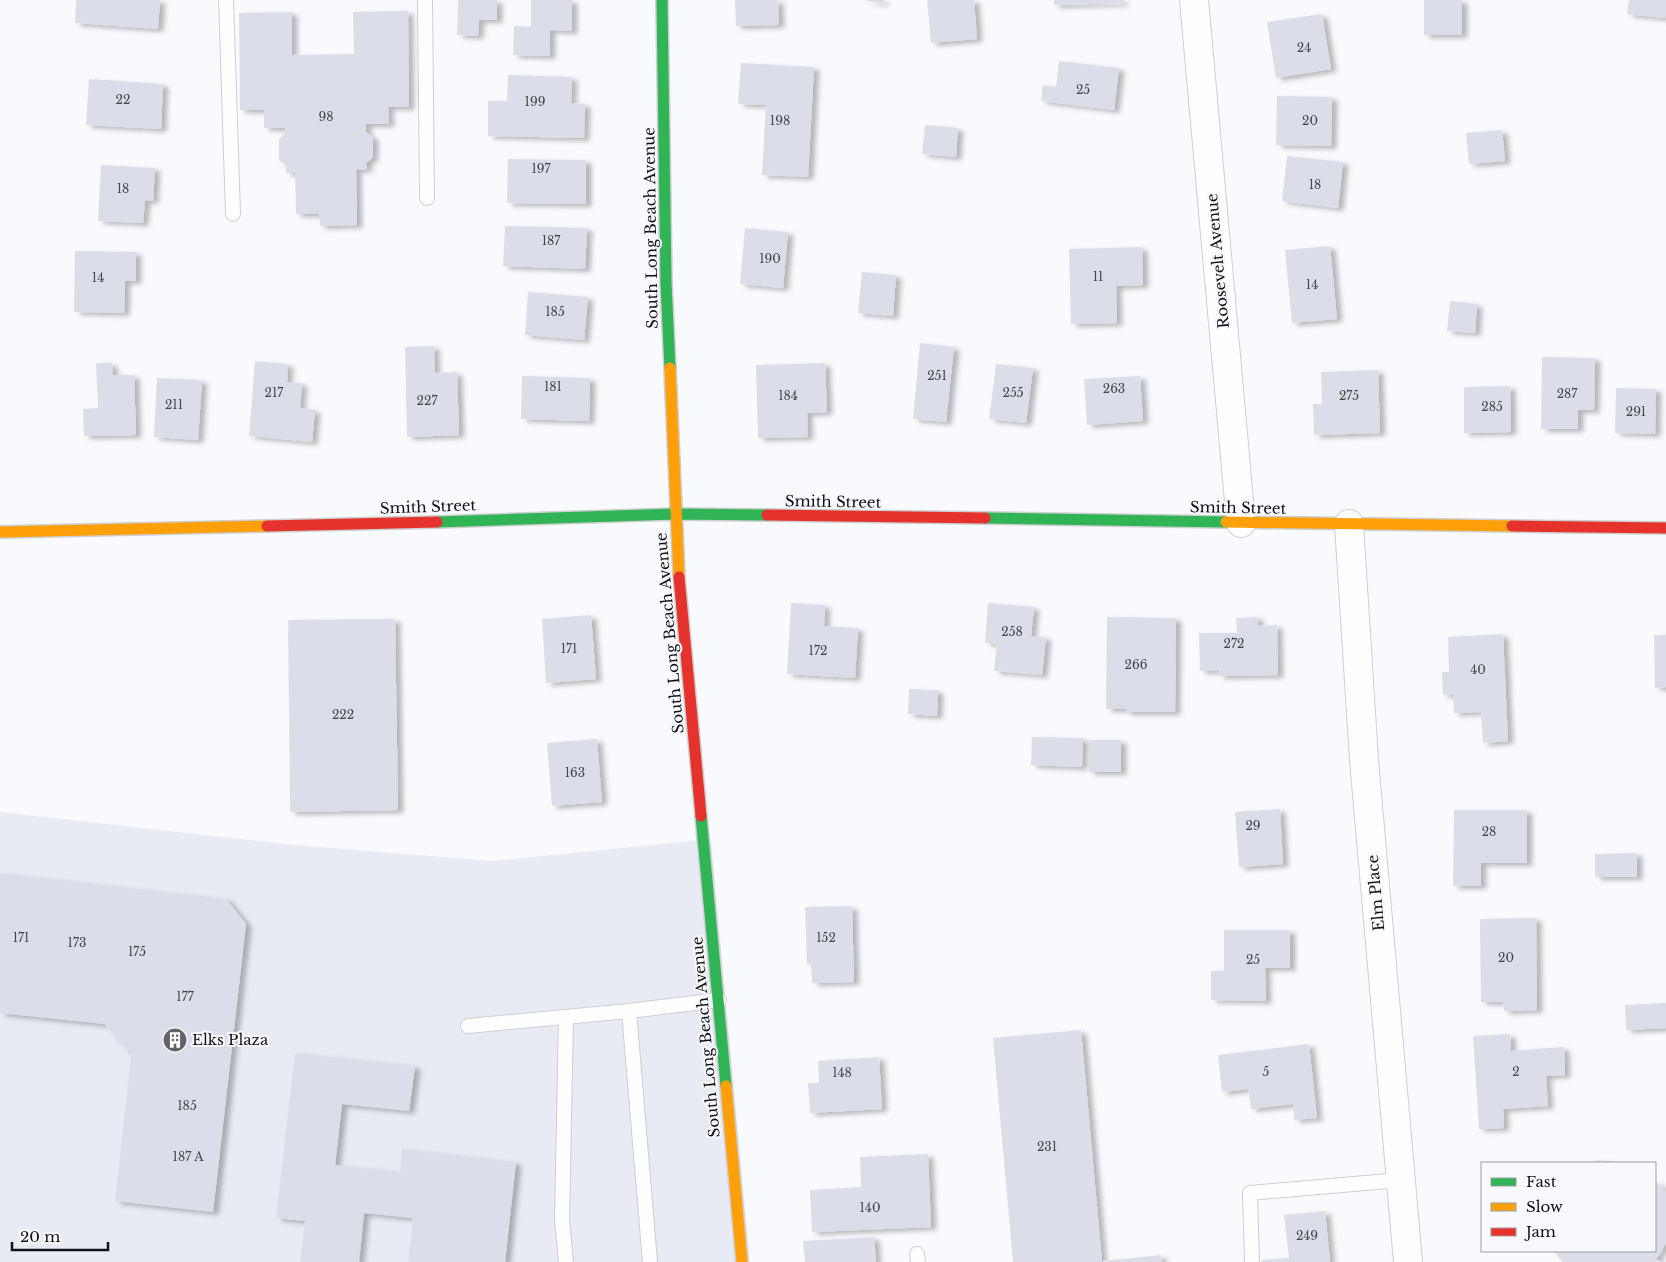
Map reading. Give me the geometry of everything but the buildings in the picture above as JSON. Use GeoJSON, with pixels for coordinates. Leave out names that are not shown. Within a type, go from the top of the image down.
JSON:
{"type":"FeatureCollection","features":[{"type":"Feature","properties":{"kind":"street","name":"South Long Beach Avenue"},"geometry":{"type":"LineString","coordinates":[[662,0],[666,283],[675,514],[742,1262]]}},
{"type":"Feature","properties":{"kind":"street","name":"Roosevelt Avenue"},"geometry":{"type":"LineString","coordinates":[[1194,0],[1241,523]]}},
{"type":"Feature","properties":{"kind":"street","name":"Smith Street"},"geometry":{"type":"LineString","coordinates":[[0,532],[444,522],[675,514],[1666,528]]}},
{"type":"Feature","properties":{"kind":"street","name":"Elm Place"},"geometry":{"type":"LineString","coordinates":[[1349,524],[1365,770],[1408,1262]]}},
{"type":"Feature","properties":{"kind":"lane"},"geometry":{"type":"LineString","coordinates":[[226,0],[233,214]]}},
{"type":"Feature","properties":{"kind":"lane"},"geometry":{"type":"LineString","coordinates":[[424,0],[427,198]]}},
{"type":"Feature","properties":{"kind":"lane"},"geometry":{"type":"LineString","coordinates":[[468,1026],[629,1011],[719,1000]]}},
{"type":"Feature","properties":{"kind":"lane"},"geometry":{"type":"LineString","coordinates":[[629,1011],[650,1262]]}},
{"type":"Feature","properties":{"kind":"lane"},"geometry":{"type":"LineString","coordinates":[[566,1017],[562,1219],[566,1262]]}},
{"type":"Feature","properties":{"kind":"lane"},"geometry":{"type":"LineString","coordinates":[[1252,1262],[1250,1194],[1400,1180]]}},
{"type":"Feature","properties":{"kind":"shaded area"},"geometry":{"type":"Polygon","coordinates":[[[0,812],[295,845],[492,861],[711,839],[750,1262],[0,1262],[0,812]]]}},
{"type":"Feature","properties":{"kind":"traffic: fast"},"geometry":{"type":"LineString","coordinates":[[662,0],[666,283],[670,368]]}},
{"type":"Feature","properties":{"kind":"traffic: fast"},"geometry":{"type":"LineString","coordinates":[[437,522],[675,514],[767,515]]}},
{"type":"Feature","properties":{"kind":"traffic: fast"},"geometry":{"type":"LineString","coordinates":[[985,518],[1226,522]]}},
{"type":"Feature","properties":{"kind":"traffic: fast"},"geometry":{"type":"LineString","coordinates":[[701,816],[726,1086]]}},
{"type":"Feature","properties":{"kind":"traffic: slow"},"geometry":{"type":"LineString","coordinates":[[670,368],[679,577]]}},
{"type":"Feature","properties":{"kind":"traffic: slow"},"geometry":{"type":"LineString","coordinates":[[1226,522],[1512,526]]}},
{"type":"Feature","properties":{"kind":"traffic: slow"},"geometry":{"type":"LineString","coordinates":[[0,532],[267,526]]}},
{"type":"Feature","properties":{"kind":"traffic: slow"},"geometry":{"type":"LineString","coordinates":[[726,1086],[742,1262]]}},
{"type":"Feature","properties":{"kind":"traffic: jam"},"geometry":{"type":"LineString","coordinates":[[767,515],[985,518]]}},
{"type":"Feature","properties":{"kind":"traffic: jam"},"geometry":{"type":"LineString","coordinates":[[267,526],[437,522]]}},
{"type":"Feature","properties":{"kind":"traffic: jam"},"geometry":{"type":"LineString","coordinates":[[1512,526],[1666,528]]}},
{"type":"Feature","properties":{"kind":"traffic: jam"},"geometry":{"type":"LineString","coordinates":[[679,577],[701,816]]}},
{"type":"Feature","properties":{"kind":"place","name":"Elks Plaza"},"geometry":{"type":"Point","coordinates":[175,1040]}}]}
